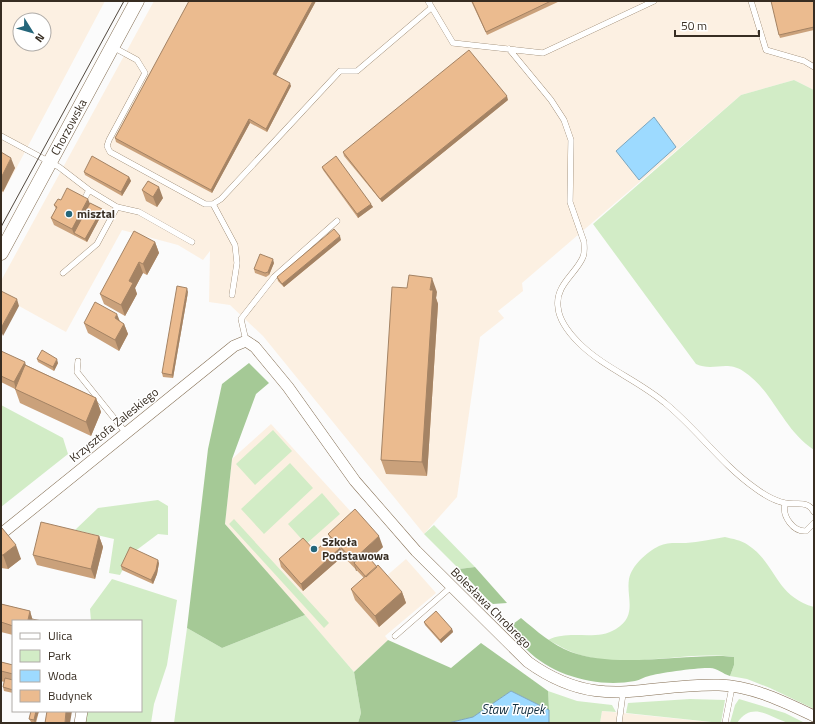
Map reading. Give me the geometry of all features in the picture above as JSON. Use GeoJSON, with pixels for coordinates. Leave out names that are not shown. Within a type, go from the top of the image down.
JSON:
{"type":"FeatureCollection","features":[{"type":"Feature","properties":{"kind":"street","name":"Chorzowska"},"geometry":{"type":"LineString","coordinates":[[1,253],[137,1]]}},
{"type":"Feature","properties":{"kind":"street","name":"Krzysztofa Zaleskiego"},"geometry":{"type":"LineString","coordinates":[[1,534],[234,346],[246,342]]}},
{"type":"Feature","properties":{"kind":"street","name":"Bolesława Chrobrego"},"geometry":{"type":"LineString","coordinates":[[246,342],[256,347],[288,387],[355,482],[416,551],[451,588],[528,662],[540,671],[576,688],[624,693],[719,685],[732,687],[761,693],[814,716]]}},
{"type":"Feature","properties":{"kind":"street"},"geometry":{"type":"LineString","coordinates":[[80,723],[82,712]]}},
{"type":"Feature","properties":{"kind":"lane"},"geometry":{"type":"LineString","coordinates":[[428,1],[453,43],[543,53],[654,1]]}},
{"type":"Feature","properties":{"kind":"lane"},"geometry":{"type":"LineString","coordinates":[[751,1],[766,50],[804,61],[814,67]]}},
{"type":"Feature","properties":{"kind":"lane"},"geometry":{"type":"LineString","coordinates":[[113,46],[137,60],[145,73],[109,140],[107,146],[110,152],[205,204],[213,204],[221,199],[340,71],[357,71],[431,8]]}},
{"type":"Feature","properties":{"kind":"lane"},"geometry":{"type":"LineString","coordinates":[[509,49],[551,100],[564,120],[571,140],[570,202],[584,248],[584,257],[563,286],[558,296],[558,307],[561,320],[586,350],[666,403],[737,474],[756,489],[785,504],[805,503],[811,507],[814,512]]}},
{"type":"Feature","properties":{"kind":"lane"},"geometry":{"type":"LineString","coordinates":[[1,136],[50,162],[89,190],[118,207],[139,212],[192,242]]}},
{"type":"Feature","properties":{"kind":"lane"},"geometry":{"type":"LineString","coordinates":[[83,202],[89,190]]}},
{"type":"Feature","properties":{"kind":"lane"},"geometry":{"type":"LineString","coordinates":[[213,204],[235,246],[236,263],[232,295]]}},
{"type":"Feature","properties":{"kind":"lane"},"geometry":{"type":"LineString","coordinates":[[63,273],[97,244],[118,207]]}},
{"type":"Feature","properties":{"kind":"lane"},"geometry":{"type":"LineString","coordinates":[[246,342],[241,319],[274,277],[337,221]]}},
{"type":"Feature","properties":{"kind":"lane"},"geometry":{"type":"LineString","coordinates":[[78,361],[77,372],[126,433]]}},
{"type":"Feature","properties":{"kind":"lane"},"geometry":{"type":"LineString","coordinates":[[785,504],[784,509],[786,518],[793,527],[800,532],[806,532],[814,523]]}},
{"type":"Feature","properties":{"kind":"lane"},"geometry":{"type":"LineString","coordinates":[[395,636],[451,588]]}},
{"type":"Feature","properties":{"kind":"lane"},"geometry":{"type":"LineString","coordinates":[[725,723],[732,687]]}},
{"type":"Feature","properties":{"kind":"lane"},"geometry":{"type":"LineString","coordinates":[[619,723],[624,693]]}},
{"type":"Feature","properties":{"kind":"shaded area"},"geometry":{"type":"Polygon","coordinates":[[[1,1],[105,1],[1,197],[1,1]]]}},
{"type":"Feature","properties":{"kind":"shaded area"},"geometry":{"type":"Polygon","coordinates":[[[154,1],[814,1],[814,90],[794,80],[741,95],[522,283],[523,291],[498,311],[504,318],[480,337],[457,497],[424,534],[263,336],[230,305],[209,302],[210,251],[203,260],[178,245],[122,230],[66,332],[1,296],[2,279],[154,1]]]}},
{"type":"Feature","properties":{"kind":"shaded area","name":"Szkoła Podstawowa"},"geometry":{"type":"Polygon","coordinates":[[[271,424],[383,547],[368,561],[384,578],[406,559],[436,593],[385,636],[388,640],[354,672],[225,524],[232,459],[271,424]]]}},
{"type":"Feature","properties":{"kind":"shaded area"},"geometry":{"type":"Polygon","coordinates":[[[602,711],[710,722],[600,723],[602,711]]]}},
{"type":"Feature","properties":{"kind":"green space"},"geometry":{"type":"Polygon","coordinates":[[[794,80],[814,90],[814,450],[803,441],[785,421],[762,388],[743,371],[731,366],[708,367],[696,364],[593,224],[741,95],[794,80]]]}},
{"type":"Feature","properties":{"kind":"green space"},"geometry":{"type":"Polygon","coordinates":[[[249,363],[269,383],[256,394],[232,459],[225,524],[305,615],[222,648],[187,628],[208,449],[222,384],[249,363]]]}},
{"type":"Feature","properties":{"kind":"green space"},"geometry":{"type":"Polygon","coordinates":[[[1,405],[63,438],[68,454],[1,507],[1,405]]]}},
{"type":"Feature","properties":{"kind":"green space"},"geometry":{"type":"Polygon","coordinates":[[[273,430],[292,451],[255,485],[236,464],[273,430]]]}},
{"type":"Feature","properties":{"kind":"green space"},"geometry":{"type":"Polygon","coordinates":[[[290,463],[313,488],[264,534],[241,509],[290,463]]]}},
{"type":"Feature","properties":{"kind":"green space"},"geometry":{"type":"Polygon","coordinates":[[[322,493],[340,514],[306,544],[288,524],[322,493]]]}},
{"type":"Feature","properties":{"kind":"green space"},"geometry":{"type":"Polygon","coordinates":[[[158,500],[168,506],[168,535],[158,534],[130,555],[120,575],[109,573],[114,539],[75,530],[98,508],[158,500]]]}},
{"type":"Feature","properties":{"kind":"green space"},"geometry":{"type":"Polygon","coordinates":[[[234,519],[329,623],[324,628],[229,524],[234,519]]]}},
{"type":"Feature","properties":{"kind":"green space"},"geometry":{"type":"Polygon","coordinates":[[[434,525],[475,567],[459,569],[424,534],[434,525]]]}},
{"type":"Feature","properties":{"kind":"green space"},"geometry":{"type":"Polygon","coordinates":[[[725,537],[748,545],[765,561],[783,587],[791,595],[801,602],[814,607],[814,709],[770,688],[747,679],[730,676],[734,665],[734,657],[716,655],[621,661],[584,656],[548,640],[565,635],[600,635],[608,633],[623,624],[629,612],[630,606],[628,586],[633,569],[645,555],[654,549],[669,543],[691,543],[725,537]]]}},
{"type":"Feature","properties":{"kind":"green space"},"geometry":{"type":"Polygon","coordinates":[[[475,567],[507,603],[493,604],[459,569],[475,567]]]}},
{"type":"Feature","properties":{"kind":"green space"},"geometry":{"type":"Polygon","coordinates":[[[112,579],[177,600],[167,665],[154,704],[151,723],[84,723],[85,712],[142,712],[142,620],[91,620],[90,609],[112,579]]]}},
{"type":"Feature","properties":{"kind":"green space"},"geometry":{"type":"Polygon","coordinates":[[[305,615],[354,672],[361,713],[358,723],[174,723],[187,628],[222,648],[305,615]]]}},
{"type":"Feature","properties":{"kind":"green space"},"geometry":{"type":"Polygon","coordinates":[[[521,618],[557,646],[587,657],[646,660],[723,656],[734,657],[734,665],[730,676],[713,668],[705,668],[661,673],[647,676],[635,681],[621,683],[606,683],[577,678],[550,667],[527,650],[513,631],[513,624],[521,618]]]}},
{"type":"Feature","properties":{"kind":"green space"},"geometry":{"type":"Polygon","coordinates":[[[388,640],[451,668],[481,643],[548,691],[549,710],[511,691],[473,717],[448,723],[358,723],[361,713],[354,672],[388,640]]]}},
{"type":"Feature","properties":{"kind":"green space"},"geometry":{"type":"Polygon","coordinates":[[[548,691],[577,701],[612,705],[616,712],[602,711],[600,723],[549,723],[548,691]]]}},
{"type":"Feature","properties":{"kind":"green space"},"geometry":{"type":"Polygon","coordinates":[[[690,699],[725,700],[721,723],[626,713],[628,703],[690,699]]]}},
{"type":"Feature","properties":{"kind":"green space"},"geometry":{"type":"Polygon","coordinates":[[[739,699],[785,713],[805,723],[789,723],[762,712],[755,712],[743,716],[737,723],[730,723],[735,705],[739,699]]]}},
{"type":"Feature","properties":{"kind":"water"},"geometry":{"type":"Polygon","coordinates":[[[654,117],[676,147],[639,180],[616,151],[654,117]]]}},
{"type":"Feature","properties":{"kind":"water","name":"Staw Trupek"},"geometry":{"type":"Polygon","coordinates":[[[511,691],[549,710],[549,723],[448,723],[473,717],[511,691]]]}},
{"type":"Feature","properties":{"kind":"building"},"geometry":{"type":"Polygon","coordinates":[[[189,1],[313,1],[273,74],[290,83],[266,129],[249,119],[211,190],[115,138],[189,1]]]}},
{"type":"Feature","properties":{"kind":"building"},"geometry":{"type":"Polygon","coordinates":[[[472,1],[551,1],[486,32],[472,1]]]}},
{"type":"Feature","properties":{"kind":"building"},"geometry":{"type":"Polygon","coordinates":[[[771,1],[814,1],[814,27],[779,35],[771,1]]]}},
{"type":"Feature","properties":{"kind":"building"},"geometry":{"type":"Polygon","coordinates":[[[469,50],[507,96],[380,199],[343,152],[469,50]]]}},
{"type":"Feature","properties":{"kind":"building"},"geometry":{"type":"Polygon","coordinates":[[[1,152],[11,158],[1,178],[1,152]]]}},
{"type":"Feature","properties":{"kind":"building"},"geometry":{"type":"Polygon","coordinates":[[[92,156],[129,177],[121,192],[84,172],[92,156]]]}},
{"type":"Feature","properties":{"kind":"building"},"geometry":{"type":"Polygon","coordinates":[[[336,156],[371,204],[357,214],[322,167],[336,156]]]}},
{"type":"Feature","properties":{"kind":"building"},"geometry":{"type":"Polygon","coordinates":[[[148,181],[159,187],[153,197],[142,190],[148,181]]]}},
{"type":"Feature","properties":{"kind":"building"},"geometry":{"type":"Polygon","coordinates":[[[67,188],[88,199],[72,229],[51,218],[57,207],[54,205],[58,199],[61,200],[67,188]]]}},
{"type":"Feature","properties":{"kind":"building"},"geometry":{"type":"Polygon","coordinates":[[[90,203],[102,209],[85,239],[74,233],[90,203]]]}},
{"type":"Feature","properties":{"kind":"building"},"geometry":{"type":"Polygon","coordinates":[[[334,229],[340,236],[282,284],[277,277],[334,229]]]}},
{"type":"Feature","properties":{"kind":"building"},"geometry":{"type":"Polygon","coordinates":[[[134,231],[155,242],[143,264],[139,262],[129,281],[133,283],[121,305],[100,294],[134,231]]]}},
{"type":"Feature","properties":{"kind":"building"},"geometry":{"type":"Polygon","coordinates":[[[260,254],[273,259],[268,272],[265,273],[254,269],[260,254]]]}},
{"type":"Feature","properties":{"kind":"building"},"geometry":{"type":"Polygon","coordinates":[[[409,275],[432,278],[430,290],[433,290],[422,462],[381,460],[392,287],[407,288],[409,275]]]}},
{"type":"Feature","properties":{"kind":"building"},"geometry":{"type":"Polygon","coordinates":[[[177,286],[187,288],[172,375],[162,373],[177,286]]]}},
{"type":"Feature","properties":{"kind":"building"},"geometry":{"type":"Polygon","coordinates":[[[1,291],[17,299],[1,328],[1,291]]]}},
{"type":"Feature","properties":{"kind":"building"},"geometry":{"type":"Polygon","coordinates":[[[95,302],[117,314],[115,318],[124,324],[115,340],[84,323],[95,302]]]}},
{"type":"Feature","properties":{"kind":"building"},"geometry":{"type":"Polygon","coordinates":[[[42,350],[57,359],[53,367],[37,359],[42,350]]]}},
{"type":"Feature","properties":{"kind":"building"},"geometry":{"type":"Polygon","coordinates":[[[1,351],[25,362],[14,382],[1,376],[1,351]]]}},
{"type":"Feature","properties":{"kind":"building"},"geometry":{"type":"Polygon","coordinates":[[[25,365],[96,398],[86,422],[15,389],[25,365]]]}},
{"type":"Feature","properties":{"kind":"building"},"geometry":{"type":"Polygon","coordinates":[[[355,509],[379,536],[353,560],[328,534],[355,509]]]}},
{"type":"Feature","properties":{"kind":"building"},"geometry":{"type":"Polygon","coordinates":[[[41,522],[99,536],[91,569],[33,555],[41,522]]]}},
{"type":"Feature","properties":{"kind":"building"},"geometry":{"type":"Polygon","coordinates":[[[2,528],[16,545],[1,555],[1,529],[2,528]]]}},
{"type":"Feature","properties":{"kind":"building"},"geometry":{"type":"Polygon","coordinates":[[[303,538],[315,551],[330,538],[340,548],[301,584],[279,559],[303,538]]]}},
{"type":"Feature","properties":{"kind":"building"},"geometry":{"type":"Polygon","coordinates":[[[130,547],[158,560],[156,570],[151,580],[121,566],[130,547]]]}},
{"type":"Feature","properties":{"kind":"building"},"geometry":{"type":"Polygon","coordinates":[[[365,553],[377,567],[366,577],[354,563],[365,553]]]}},
{"type":"Feature","properties":{"kind":"building"},"geometry":{"type":"Polygon","coordinates":[[[378,565],[402,592],[375,616],[351,589],[378,565]]]}},
{"type":"Feature","properties":{"kind":"building"},"geometry":{"type":"Polygon","coordinates":[[[1,604],[30,611],[28,620],[12,620],[12,626],[1,622],[1,604]]]}},
{"type":"Feature","properties":{"kind":"building"},"geometry":{"type":"Polygon","coordinates":[[[436,611],[452,629],[440,640],[424,622],[436,611]]]}},
{"type":"Feature","properties":{"kind":"building"},"geometry":{"type":"Polygon","coordinates":[[[1,662],[12,665],[12,674],[1,671],[1,662]]]}},
{"type":"Feature","properties":{"kind":"building"},"geometry":{"type":"Polygon","coordinates":[[[5,678],[12,680],[12,690],[3,687],[5,678]]]}},
{"type":"Feature","properties":{"kind":"building"},"geometry":{"type":"Polygon","coordinates":[[[31,712],[36,712],[34,720],[29,719],[31,712]]]}},
{"type":"Feature","properties":{"kind":"building"},"geometry":{"type":"Polygon","coordinates":[[[47,712],[66,712],[65,723],[45,723],[47,712]]]}},
{"type":"Feature","properties":{"kind":"tram line"},"geometry":{"type":"LineString","coordinates":[[1,227],[124,1]]}},
{"type":"Feature","properties":{"kind":"place","name":"misztal"},"geometry":{"type":"Point","coordinates":[69,214]}},
{"type":"Feature","properties":{"kind":"place","name":"Szkoła Podstawowa"},"geometry":{"type":"Point","coordinates":[314,549]}}]}
